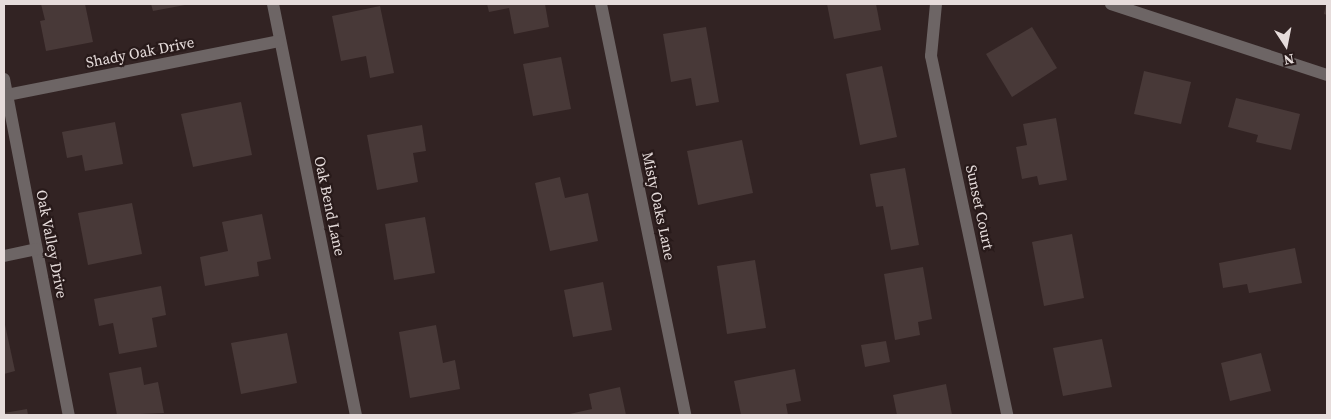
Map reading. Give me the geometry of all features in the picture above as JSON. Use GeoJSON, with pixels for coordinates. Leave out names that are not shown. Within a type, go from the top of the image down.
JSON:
{"type":"FeatureCollection","features":[{"type":"Feature","properties":{"kind":"street","name":"Oak Bend Lane"},"geometry":{"type":"LineString","coordinates":[[273,4],[356,415]]}},
{"type":"Feature","properties":{"kind":"street","name":"Misty Oaks Lane"},"geometry":{"type":"LineString","coordinates":[[601,4],[685,415]]}},
{"type":"Feature","properties":{"kind":"street","name":"Sunset Court"},"geometry":{"type":"LineString","coordinates":[[936,4],[931,56],[1007,415]]}},
{"type":"Feature","properties":{"kind":"street"},"geometry":{"type":"LineString","coordinates":[[1111,4],[1327,75]]}},
{"type":"Feature","properties":{"kind":"street","name":"Shady Oak Drive"},"geometry":{"type":"LineString","coordinates":[[7,95],[280,41]]}},
{"type":"Feature","properties":{"kind":"street","name":"Oak Valley Drive"},"geometry":{"type":"LineString","coordinates":[[4,79],[69,415]]}},
{"type":"Feature","properties":{"kind":"street"},"geometry":{"type":"LineString","coordinates":[[4,256],[36,249]]}},
{"type":"Feature","properties":{"kind":"building"},"geometry":{"type":"Polygon","coordinates":[[[41,4],[85,4],[93,42],[46,51],[40,21],[45,20],[41,4]]]}},
{"type":"Feature","properties":{"kind":"building"},"geometry":{"type":"Polygon","coordinates":[[[151,4],[185,4],[185,5],[153,11],[151,4]]]}},
{"type":"Feature","properties":{"kind":"building"},"geometry":{"type":"Polygon","coordinates":[[[487,4],[545,4],[549,27],[514,34],[509,8],[489,12],[487,4]]]}},
{"type":"Feature","properties":{"kind":"building"},"geometry":{"type":"Polygon","coordinates":[[[827,4],[876,4],[881,30],[834,39],[827,4]]]}},
{"type":"Feature","properties":{"kind":"building"},"geometry":{"type":"Polygon","coordinates":[[[1327,4],[1327,15],[1324,14],[1327,4]]]}},
{"type":"Feature","properties":{"kind":"building"},"geometry":{"type":"Polygon","coordinates":[[[380,6],[394,73],[370,78],[366,56],[341,61],[332,16],[380,6]]]}},
{"type":"Feature","properties":{"kind":"building"},"geometry":{"type":"Polygon","coordinates":[[[706,27],[719,102],[696,106],[691,78],[671,82],[663,34],[706,27]]]}},
{"type":"Feature","properties":{"kind":"building"},"geometry":{"type":"Polygon","coordinates":[[[1032,27],[1057,68],[1012,97],[986,54],[1032,27]]]}},
{"type":"Feature","properties":{"kind":"building"},"geometry":{"type":"Polygon","coordinates":[[[561,57],[571,109],[533,116],[523,64],[561,57]]]}},
{"type":"Feature","properties":{"kind":"building"},"geometry":{"type":"Polygon","coordinates":[[[882,66],[897,137],[860,145],[846,74],[882,66]]]}},
{"type":"Feature","properties":{"kind":"building"},"geometry":{"type":"Polygon","coordinates":[[[1144,71],[1191,82],[1181,124],[1134,114],[1144,71]]]}},
{"type":"Feature","properties":{"kind":"building"},"geometry":{"type":"Polygon","coordinates":[[[1236,98],[1300,114],[1291,150],[1256,142],[1258,135],[1228,127],[1236,98]]]}},
{"type":"Feature","properties":{"kind":"building"},"geometry":{"type":"Polygon","coordinates":[[[241,102],[252,155],[193,167],[181,114],[241,102]]]}},
{"type":"Feature","properties":{"kind":"building"},"geometry":{"type":"Polygon","coordinates":[[[1056,118],[1067,180],[1039,185],[1037,176],[1022,179],[1016,147],[1027,145],[1023,124],[1056,118]]]}},
{"type":"Feature","properties":{"kind":"building"},"geometry":{"type":"Polygon","coordinates":[[[115,122],[123,164],[85,171],[82,155],[67,158],[62,132],[115,122]]]}},
{"type":"Feature","properties":{"kind":"building"},"geometry":{"type":"Polygon","coordinates":[[[422,125],[426,151],[413,153],[418,182],[377,190],[367,135],[422,125]]]}},
{"type":"Feature","properties":{"kind":"building"},"geometry":{"type":"Polygon","coordinates":[[[742,140],[753,193],[698,205],[687,151],[742,140]]]}},
{"type":"Feature","properties":{"kind":"building"},"geometry":{"type":"Polygon","coordinates":[[[905,168],[919,245],[891,250],[883,206],[876,207],[870,174],[905,168]]]}},
{"type":"Feature","properties":{"kind":"building"},"geometry":{"type":"Polygon","coordinates":[[[560,177],[565,198],[588,193],[598,241],[550,251],[535,183],[560,177]]]}},
{"type":"Feature","properties":{"kind":"building"},"geometry":{"type":"Polygon","coordinates":[[[132,203],[142,254],[88,265],[78,213],[132,203]]]}},
{"type":"Feature","properties":{"kind":"building"},"geometry":{"type":"Polygon","coordinates":[[[262,214],[271,259],[257,262],[259,276],[205,286],[200,257],[228,251],[222,222],[262,214]]]}},
{"type":"Feature","properties":{"kind":"building"},"geometry":{"type":"Polygon","coordinates":[[[425,217],[435,273],[394,280],[385,224],[425,217]]]}},
{"type":"Feature","properties":{"kind":"building"},"geometry":{"type":"Polygon","coordinates":[[[1072,234],[1084,298],[1044,306],[1032,242],[1072,234]]]}},
{"type":"Feature","properties":{"kind":"building"},"geometry":{"type":"Polygon","coordinates":[[[1295,248],[1302,283],[1249,293],[1247,284],[1223,288],[1219,263],[1295,248]]]}},
{"type":"Feature","properties":{"kind":"building"},"geometry":{"type":"Polygon","coordinates":[[[755,260],[766,328],[727,334],[717,266],[755,260]]]}},
{"type":"Feature","properties":{"kind":"building"},"geometry":{"type":"Polygon","coordinates":[[[923,267],[932,319],[918,322],[920,335],[895,340],[884,274],[923,267]]]}},
{"type":"Feature","properties":{"kind":"building"},"geometry":{"type":"Polygon","coordinates":[[[603,282],[612,330],[573,337],[564,290],[603,282]]]}},
{"type":"Feature","properties":{"kind":"building"},"geometry":{"type":"Polygon","coordinates":[[[161,286],[166,315],[152,318],[157,347],[119,354],[113,323],[99,326],[94,299],[161,286]]]}},
{"type":"Feature","properties":{"kind":"building"},"geometry":{"type":"Polygon","coordinates":[[[4,320],[15,371],[4,374],[4,320]]]}},
{"type":"Feature","properties":{"kind":"building"},"geometry":{"type":"Polygon","coordinates":[[[436,325],[443,363],[455,360],[460,389],[410,398],[399,332],[436,325]]]}},
{"type":"Feature","properties":{"kind":"building"},"geometry":{"type":"Polygon","coordinates":[[[287,333],[297,383],[241,394],[231,343],[287,333]]]}},
{"type":"Feature","properties":{"kind":"building"},"geometry":{"type":"Polygon","coordinates":[[[1102,339],[1112,387],[1063,396],[1053,348],[1102,339]]]}},
{"type":"Feature","properties":{"kind":"building"},"geometry":{"type":"Polygon","coordinates":[[[886,341],[890,362],[865,367],[861,345],[886,341]]]}},
{"type":"Feature","properties":{"kind":"building"},"geometry":{"type":"Polygon","coordinates":[[[1261,353],[1271,391],[1230,401],[1221,363],[1261,353]]]}},
{"type":"Feature","properties":{"kind":"building"},"geometry":{"type":"Polygon","coordinates":[[[141,367],[144,385],[158,382],[164,413],[117,415],[109,373],[141,367]]]}},
{"type":"Feature","properties":{"kind":"building"},"geometry":{"type":"Polygon","coordinates":[[[795,369],[801,401],[786,404],[788,415],[741,415],[734,381],[795,369]]]}},
{"type":"Feature","properties":{"kind":"building"},"geometry":{"type":"Polygon","coordinates":[[[946,384],[952,415],[897,415],[893,395],[946,384]]]}},
{"type":"Feature","properties":{"kind":"building"},"geometry":{"type":"Polygon","coordinates":[[[620,387],[626,415],[565,415],[592,409],[589,394],[620,387]]]}},
{"type":"Feature","properties":{"kind":"building"},"geometry":{"type":"Polygon","coordinates":[[[27,409],[28,415],[4,415],[4,413],[27,409]]]}}]}
